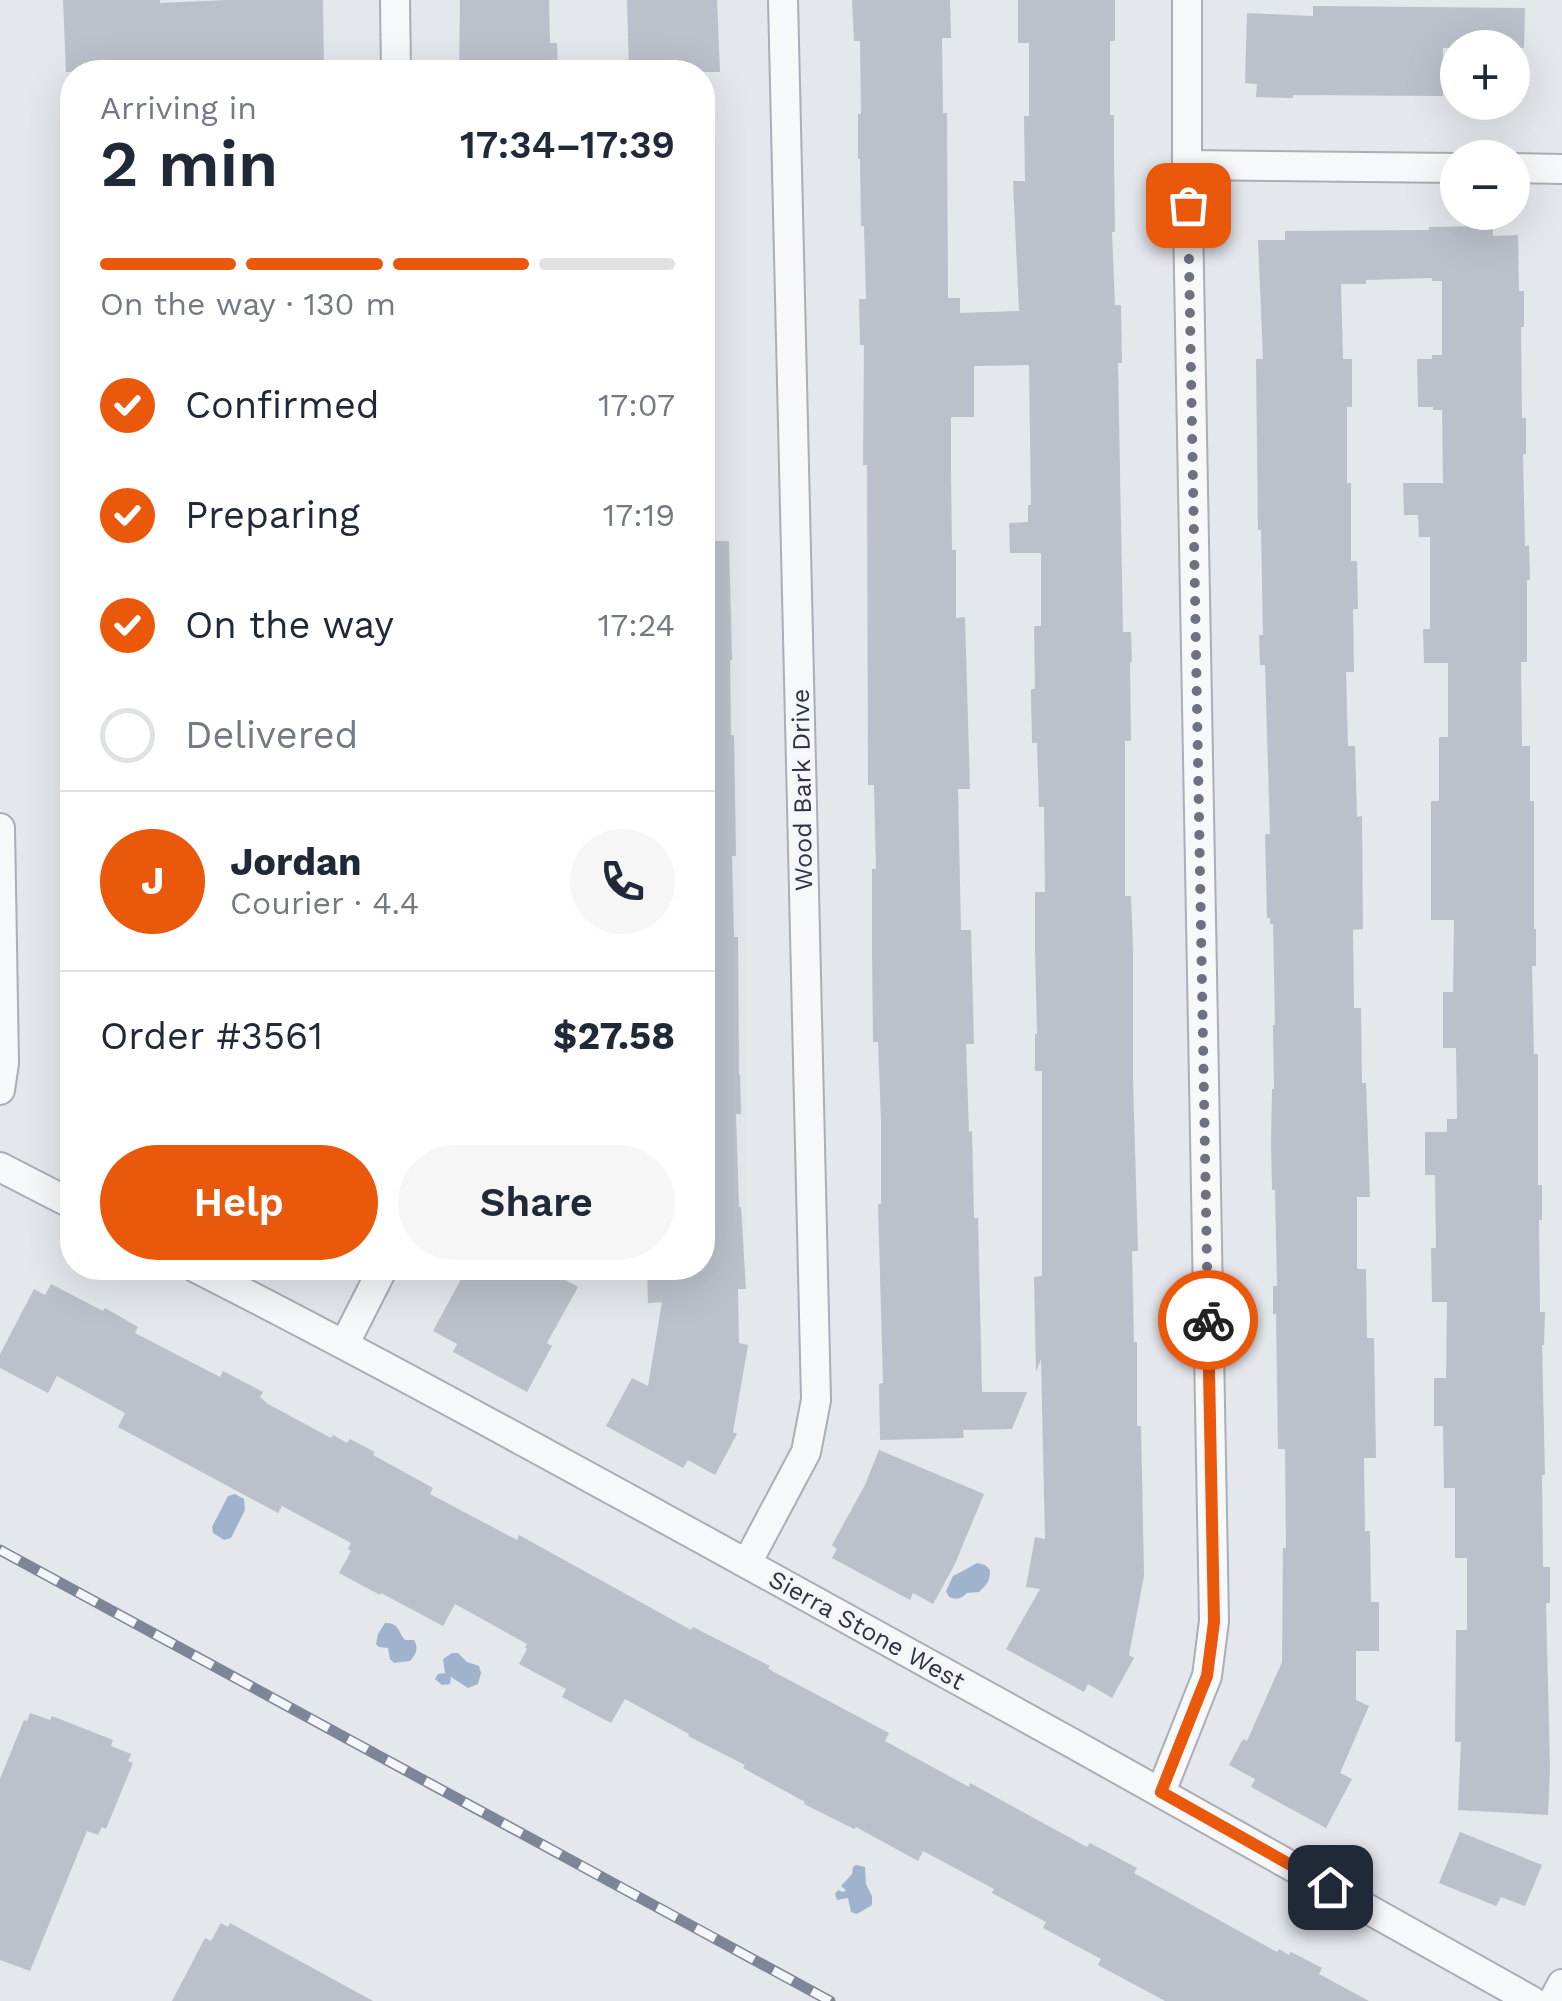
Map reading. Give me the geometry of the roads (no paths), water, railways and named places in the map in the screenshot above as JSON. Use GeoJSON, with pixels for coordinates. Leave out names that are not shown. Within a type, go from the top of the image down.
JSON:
{"type":"FeatureCollection","features":[{"type":"Feature","properties":{"kind":"street"},"geometry":{"type":"LineString","coordinates":[[395,0],[396,60]]}},
{"type":"Feature","properties":{"kind":"street","name":"Wood Bark Drive"},"geometry":{"type":"LineString","coordinates":[[746,1564],[806,1452],[816,1400],[783,0]]}},
{"type":"Feature","properties":{"kind":"street"},"geometry":{"type":"LineString","coordinates":[[1161,1792],[1207,1676],[1214,1622],[1186,0]]}},
{"type":"Feature","properties":{"kind":"street"},"geometry":{"type":"LineString","coordinates":[[1187,165],[1440,168]]}},
{"type":"Feature","properties":{"kind":"street"},"geometry":{"type":"LineString","coordinates":[[1530,168],[1562,168]]}},
{"type":"Feature","properties":{"kind":"street"},"geometry":{"type":"LineString","coordinates":[[0,828],[4,1062],[0,1090]]}},
{"type":"Feature","properties":{"kind":"street"},"geometry":{"type":"LineString","coordinates":[[0,1167],[60,1198]]}},
{"type":"Feature","properties":{"kind":"street","name":"Sierra Stone West"},"geometry":{"type":"LineString","coordinates":[[220,1280],[345,1344],[746,1564],[1532,2001]]}},
{"type":"Feature","properties":{"kind":"street"},"geometry":{"type":"LineString","coordinates":[[345,1344],[377,1280]]}},
{"type":"Feature","properties":{"kind":"street"},"geometry":{"type":"LineString","coordinates":[[1552,2001],[1562,1984]]}},
{"type":"Feature","properties":{"kind":"water"},"geometry":{"type":"Polygon","coordinates":[[[235,1494],[244,1499],[245,1510],[231,1538],[224,1540],[213,1533],[212,1527],[228,1496],[235,1494]]]}},
{"type":"Feature","properties":{"kind":"water"},"geometry":{"type":"Polygon","coordinates":[[[977,1563],[990,1570],[984,1587],[959,1598],[949,1597],[946,1591],[953,1576],[977,1563]]]}},
{"type":"Feature","properties":{"kind":"water"},"geometry":{"type":"Polygon","coordinates":[[[385,1623],[396,1626],[405,1640],[414,1640],[416,1651],[410,1661],[394,1663],[388,1648],[376,1644],[385,1623]]]}},
{"type":"Feature","properties":{"kind":"water"},"geometry":{"type":"Polygon","coordinates":[[[452,1653],[479,1666],[478,1684],[468,1688],[451,1677],[450,1684],[442,1685],[435,1679],[445,1673],[443,1659],[452,1653]]]}},
{"type":"Feature","properties":{"kind":"water"},"geometry":{"type":"Polygon","coordinates":[[[856,1865],[865,1867],[866,1884],[872,1896],[872,1905],[857,1914],[851,1912],[848,1898],[837,1900],[835,1894],[846,1890],[841,1886],[856,1865]]]}},
{"type":"Feature","properties":{"kind":"railway"},"geometry":{"type":"LineString","coordinates":[[0,1550],[830,2001]]}}]}
